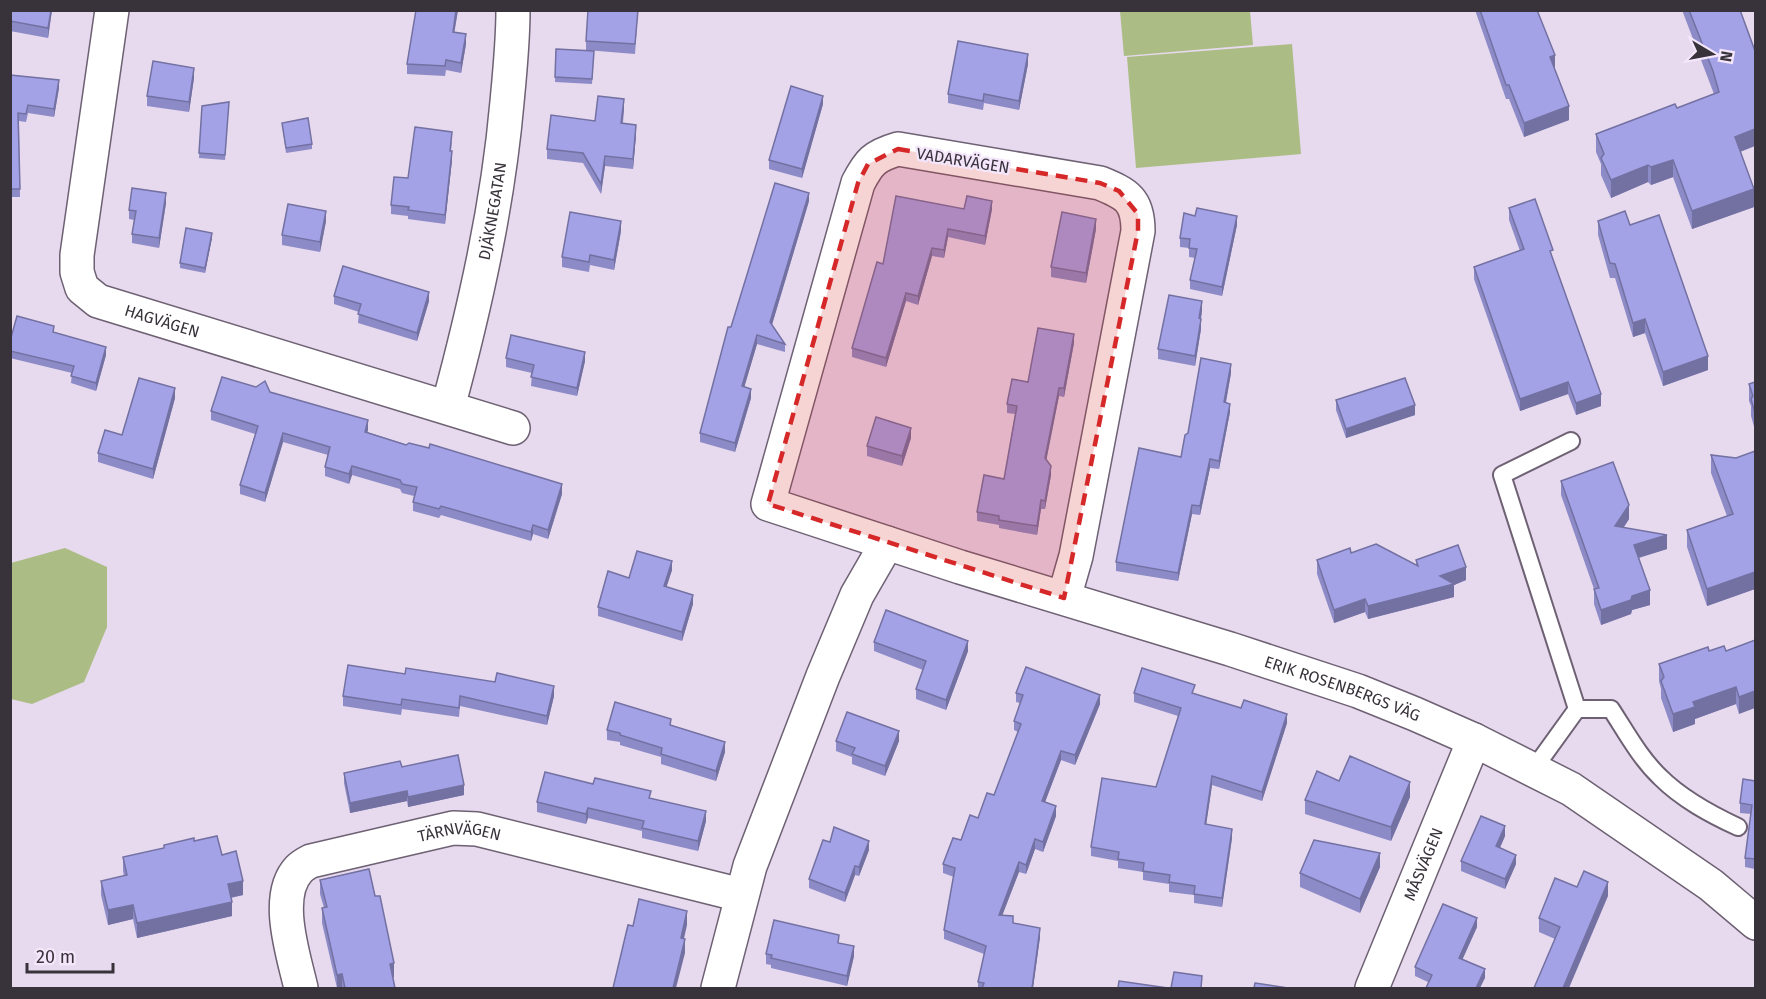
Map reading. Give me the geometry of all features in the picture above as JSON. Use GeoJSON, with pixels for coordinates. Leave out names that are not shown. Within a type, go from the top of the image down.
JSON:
{"type":"FeatureCollection","features":[{"type":"Feature","properties":{"kind":"street","name":"HAGVÄGEN"},"geometry":{"type":"LineString","coordinates":[[112,10],[77,255],[77,272],[82,288],[98,301],[513,428]]}},
{"type":"Feature","properties":{"kind":"street","name":"DJÄKNEGATAN"},"geometry":{"type":"LineString","coordinates":[[448,407],[495,205],[504,141],[513,10]]}},
{"type":"Feature","properties":{"kind":"street","name":"VADARVÄGEN"},"geometry":{"type":"LineString","coordinates":[[887,543],[768,504],[858,183],[868,164],[881,154],[898,149],[1100,183],[1119,191],[1132,202],[1138,214],[1138,231],[1076,556],[1064,598]]}},
{"type":"Feature","properties":{"kind":"street","name":"ERIK ROSENBERGS VÄG"},"geometry":{"type":"LineString","coordinates":[[887,543],[1358,691],[1474,740],[1571,789],[1711,885],[1755,923]]}},
{"type":"Feature","properties":{"kind":"street"},"geometry":{"type":"LineString","coordinates":[[718,988],[750,866],[856,595],[887,543]]}},
{"type":"Feature","properties":{"kind":"street","name":"MÅSVÄGEN"},"geometry":{"type":"LineString","coordinates":[[1372,988],[1474,740]]}},
{"type":"Feature","properties":{"kind":"street","name":"TÄRNVÄGEN"},"geometry":{"type":"LineString","coordinates":[[301,988],[286,913],[289,888],[298,870],[310,861],[453,828],[477,829],[741,895]]}},
{"type":"Feature","properties":{"kind":"lane"},"geometry":{"type":"LineString","coordinates":[[1570,441],[1502,475],[1577,709]]}},
{"type":"Feature","properties":{"kind":"lane"},"geometry":{"type":"LineString","coordinates":[[1533,770],[1577,709]]}},
{"type":"Feature","properties":{"kind":"lane"},"geometry":{"type":"LineString","coordinates":[[1577,709],[1611,709],[1633,744],[1659,777],[1712,815],[1738,827]]}},
{"type":"Feature","properties":{"kind":"highlighted area"},"geometry":{"type":"Polygon","coordinates":[[[898,149],[1100,183],[1119,191],[1138,214],[1138,231],[1064,598],[768,504],[858,183],[868,164],[898,149]]]}},
{"type":"Feature","properties":{"kind":"green space"},"geometry":{"type":"Polygon","coordinates":[[[1120,11],[1250,11],[1253,45],[1124,56],[1120,11]]]}},
{"type":"Feature","properties":{"kind":"green space"},"geometry":{"type":"Polygon","coordinates":[[[1292,44],[1301,154],[1136,168],[1127,57],[1292,44]]]}},
{"type":"Feature","properties":{"kind":"green space"},"geometry":{"type":"Polygon","coordinates":[[[65,548],[107,567],[107,627],[84,682],[32,704],[11,699],[11,563],[65,548]]]}},
{"type":"Feature","properties":{"kind":"building"},"geometry":{"type":"Polygon","coordinates":[[[10,10],[51,10],[48,28],[10,21],[10,10]]]}},
{"type":"Feature","properties":{"kind":"building"},"geometry":{"type":"Polygon","coordinates":[[[416,10],[456,10],[453,32],[466,34],[461,63],[446,60],[445,66],[407,64],[416,10]]]}},
{"type":"Feature","properties":{"kind":"building"},"geometry":{"type":"Polygon","coordinates":[[[588,10],[638,10],[635,44],[586,41],[588,10]]]}},
{"type":"Feature","properties":{"kind":"building"},"geometry":{"type":"Polygon","coordinates":[[[1480,10],[1537,10],[1555,55],[1550,57],[1569,106],[1524,123],[1509,85],[1506,85],[1480,10]]]}},
{"type":"Feature","properties":{"kind":"building"},"geometry":{"type":"Polygon","coordinates":[[[1689,10],[1740,10],[1755,51],[1755,129],[1735,137],[1754,189],[1692,211],[1673,160],[1651,167],[1648,165],[1611,180],[1601,158],[1604,154],[1596,134],[1675,104],[1677,108],[1719,92],[1689,10]]]}},
{"type":"Feature","properties":{"kind":"building"},"geometry":{"type":"Polygon","coordinates":[[[958,41],[1028,54],[1019,101],[984,94],[983,101],[948,94],[958,41]]]}},
{"type":"Feature","properties":{"kind":"building"},"geometry":{"type":"Polygon","coordinates":[[[556,49],[594,51],[592,79],[555,77],[556,49]]]}},
{"type":"Feature","properties":{"kind":"building"},"geometry":{"type":"Polygon","coordinates":[[[153,61],[194,68],[189,102],[147,96],[153,61]]]}},
{"type":"Feature","properties":{"kind":"building"},"geometry":{"type":"Polygon","coordinates":[[[10,75],[59,80],[54,109],[28,105],[26,114],[18,113],[20,189],[10,189],[10,75]]]}},
{"type":"Feature","properties":{"kind":"building"},"geometry":{"type":"Polygon","coordinates":[[[791,86],[823,96],[802,169],[769,160],[791,86]]]}},
{"type":"Feature","properties":{"kind":"building"},"geometry":{"type":"Polygon","coordinates":[[[598,96],[624,99],[621,123],[636,125],[633,159],[605,156],[601,184],[583,153],[547,149],[551,115],[595,121],[598,96]]]}},
{"type":"Feature","properties":{"kind":"building"},"geometry":{"type":"Polygon","coordinates":[[[229,102],[225,155],[199,153],[202,106],[229,102]]]}},
{"type":"Feature","properties":{"kind":"building"},"geometry":{"type":"Polygon","coordinates":[[[308,118],[312,144],[286,148],[282,123],[308,118]]]}},
{"type":"Feature","properties":{"kind":"building"},"geometry":{"type":"Polygon","coordinates":[[[415,127],[452,132],[445,215],[408,210],[409,207],[391,205],[394,177],[408,178],[415,127]]]}},
{"type":"Feature","properties":{"kind":"building"},"geometry":{"type":"Polygon","coordinates":[[[775,183],[809,193],[770,322],[785,344],[757,335],[742,386],[751,389],[735,443],[700,433],[728,327],[731,327],[775,183]]]}},
{"type":"Feature","properties":{"kind":"building"},"geometry":{"type":"Polygon","coordinates":[[[132,188],[166,193],[159,238],[132,234],[136,211],[129,210],[132,188]]]}},
{"type":"Feature","properties":{"kind":"building"},"geometry":{"type":"Polygon","coordinates":[[[896,196],[964,209],[967,196],[992,201],[985,236],[948,229],[944,250],[932,248],[918,296],[906,293],[886,358],[852,348],[877,262],[883,264],[896,196]]]}},
{"type":"Feature","properties":{"kind":"building"},"geometry":{"type":"Polygon","coordinates":[[[1535,199],[1553,250],[1550,251],[1601,394],[1576,403],[1568,382],[1520,399],[1474,267],[1524,249],[1509,208],[1535,199]]]}},
{"type":"Feature","properties":{"kind":"building"},"geometry":{"type":"Polygon","coordinates":[[[288,204],[326,211],[320,242],[282,235],[288,204]]]}},
{"type":"Feature","properties":{"kind":"building"},"geometry":{"type":"Polygon","coordinates":[[[1197,208],[1237,216],[1222,287],[1190,280],[1197,249],[1189,248],[1190,239],[1180,238],[1184,213],[1195,216],[1197,208]]]}},
{"type":"Feature","properties":{"kind":"building"},"geometry":{"type":"Polygon","coordinates":[[[1625,211],[1630,225],[1659,215],[1708,356],[1663,372],[1645,319],[1633,323],[1615,264],[1610,263],[1598,221],[1625,211]]]}},
{"type":"Feature","properties":{"kind":"building"},"geometry":{"type":"Polygon","coordinates":[[[570,212],[621,221],[614,260],[590,255],[589,262],[562,257],[570,212]]]}},
{"type":"Feature","properties":{"kind":"building"},"geometry":{"type":"Polygon","coordinates":[[[1062,212],[1096,219],[1086,273],[1051,267],[1062,212]]]}},
{"type":"Feature","properties":{"kind":"building"},"geometry":{"type":"Polygon","coordinates":[[[186,228],[212,233],[205,268],[180,263],[186,228]]]}},
{"type":"Feature","properties":{"kind":"building"},"geometry":{"type":"Polygon","coordinates":[[[343,266],[429,292],[417,333],[358,314],[361,304],[334,296],[343,266]]]}},
{"type":"Feature","properties":{"kind":"building"},"geometry":{"type":"Polygon","coordinates":[[[1169,295],[1202,301],[1195,356],[1158,349],[1169,295]]]}},
{"type":"Feature","properties":{"kind":"building"},"geometry":{"type":"Polygon","coordinates":[[[17,316],[54,326],[53,332],[106,347],[96,383],[71,376],[74,366],[10,351],[10,341],[17,316]]]}},
{"type":"Feature","properties":{"kind":"building"},"geometry":{"type":"Polygon","coordinates":[[[1038,328],[1074,334],[1064,388],[1059,388],[1045,458],[1051,466],[1045,501],[1041,500],[1037,526],[999,520],[999,516],[977,512],[984,475],[1004,479],[1017,406],[1007,404],[1012,379],[1028,382],[1038,328]]]}},
{"type":"Feature","properties":{"kind":"building"},"geometry":{"type":"Polygon","coordinates":[[[511,335],[585,352],[577,388],[531,377],[534,365],[506,358],[511,335]]]}},
{"type":"Feature","properties":{"kind":"building"},"geometry":{"type":"Polygon","coordinates":[[[1201,358],[1231,364],[1224,402],[1230,404],[1219,461],[1210,459],[1200,506],[1192,505],[1178,573],[1116,562],[1139,448],[1181,457],[1185,435],[1188,433],[1201,358]]]}},
{"type":"Feature","properties":{"kind":"building"},"geometry":{"type":"Polygon","coordinates":[[[222,377],[256,387],[265,381],[270,392],[368,420],[365,432],[406,445],[409,443],[429,448],[430,444],[562,484],[548,530],[533,525],[531,532],[441,506],[439,509],[413,502],[417,487],[352,466],[349,474],[325,467],[330,447],[283,433],[265,493],[240,485],[258,426],[211,411],[222,377]]]}},
{"type":"Feature","properties":{"kind":"building"},"geometry":{"type":"Polygon","coordinates":[[[139,378],[175,388],[153,469],[98,453],[105,430],[122,435],[139,378]]]}},
{"type":"Feature","properties":{"kind":"building"},"geometry":{"type":"Polygon","coordinates":[[[1405,378],[1415,405],[1346,429],[1336,400],[1405,378]]]}},
{"type":"Feature","properties":{"kind":"building"},"geometry":{"type":"Polygon","coordinates":[[[1755,382],[1755,413],[1749,384],[1755,382]]]}},
{"type":"Feature","properties":{"kind":"building"},"geometry":{"type":"Polygon","coordinates":[[[876,417],[911,428],[902,456],[867,446],[876,417]]]}},
{"type":"Feature","properties":{"kind":"building"},"geometry":{"type":"Polygon","coordinates":[[[1755,451],[1755,572],[1707,589],[1687,530],[1733,514],[1711,455],[1736,458],[1755,451]]]}},
{"type":"Feature","properties":{"kind":"building"},"geometry":{"type":"Polygon","coordinates":[[[1613,462],[1629,505],[1615,526],[1667,535],[1634,545],[1650,590],[1632,596],[1631,600],[1601,610],[1594,589],[1599,588],[1561,481],[1613,462]]]}},
{"type":"Feature","properties":{"kind":"building"},"geometry":{"type":"Polygon","coordinates":[[[1376,544],[1418,566],[1416,560],[1458,545],[1466,567],[1440,576],[1454,584],[1368,606],[1365,599],[1334,610],[1317,560],[1350,548],[1351,553],[1376,544]]]}},
{"type":"Feature","properties":{"kind":"building"},"geometry":{"type":"Polygon","coordinates":[[[637,551],[672,561],[664,586],[693,595],[682,632],[598,607],[608,571],[629,578],[637,551]]]}},
{"type":"Feature","properties":{"kind":"building"},"geometry":{"type":"Polygon","coordinates":[[[886,610],[968,641],[946,700],[916,689],[926,661],[874,642],[886,610]]]}},
{"type":"Feature","properties":{"kind":"building"},"geometry":{"type":"Polygon","coordinates":[[[1755,640],[1755,691],[1739,697],[1736,687],[1693,702],[1695,707],[1673,714],[1661,681],[1664,677],[1659,664],[1708,647],[1709,651],[1724,646],[1726,651],[1755,640]]]}},
{"type":"Feature","properties":{"kind":"building"},"geometry":{"type":"Polygon","coordinates":[[[348,665],[405,674],[406,668],[495,682],[497,673],[554,686],[547,716],[460,696],[459,708],[402,699],[401,705],[343,696],[348,665]]]}},
{"type":"Feature","properties":{"kind":"building"},"geometry":{"type":"Polygon","coordinates":[[[1026,667],[1100,695],[1075,755],[1061,751],[1042,801],[1056,806],[1043,842],[1035,839],[1026,865],[1019,862],[999,915],[1013,916],[1013,923],[1040,928],[1032,988],[982,988],[984,983],[978,982],[986,946],[944,930],[955,868],[943,864],[953,838],[961,840],[970,815],[978,818],[987,793],[994,795],[1021,724],[1014,721],[1023,695],[1016,693],[1026,667]]]}},
{"type":"Feature","properties":{"kind":"building"},"geometry":{"type":"Polygon","coordinates":[[[1142,668],[1195,685],[1192,693],[1241,708],[1244,700],[1287,714],[1262,792],[1212,776],[1205,824],[1232,829],[1222,898],[1194,894],[1195,886],[1169,882],[1170,875],[1143,871],[1144,863],[1118,859],[1119,852],[1091,847],[1102,778],[1156,787],[1181,708],[1134,693],[1142,668]]]}},
{"type":"Feature","properties":{"kind":"building"},"geometry":{"type":"Polygon","coordinates":[[[615,702],[671,719],[670,725],[725,742],[716,771],[661,754],[662,748],[607,730],[615,702]]]}},
{"type":"Feature","properties":{"kind":"building"},"geometry":{"type":"Polygon","coordinates":[[[847,712],[899,731],[885,766],[852,754],[855,748],[836,741],[847,712]]]}},
{"type":"Feature","properties":{"kind":"building"},"geometry":{"type":"Polygon","coordinates":[[[458,755],[464,785],[408,797],[407,791],[350,803],[344,773],[400,761],[402,767],[458,755]]]}},
{"type":"Feature","properties":{"kind":"building"},"geometry":{"type":"Polygon","coordinates":[[[1350,756],[1410,782],[1391,827],[1305,800],[1317,771],[1339,781],[1350,756]]]}},
{"type":"Feature","properties":{"kind":"building"},"geometry":{"type":"Polygon","coordinates":[[[545,772],[593,784],[595,778],[651,791],[649,798],[706,811],[698,841],[642,828],[644,821],[588,808],[586,814],[537,802],[545,772]]]}},
{"type":"Feature","properties":{"kind":"building"},"geometry":{"type":"Polygon","coordinates":[[[1743,779],[1755,781],[1755,859],[1745,858],[1752,805],[1740,803],[1743,779]]]}},
{"type":"Feature","properties":{"kind":"building"},"geometry":{"type":"Polygon","coordinates":[[[1481,816],[1505,826],[1496,846],[1516,855],[1505,879],[1461,861],[1481,816]]]}},
{"type":"Feature","properties":{"kind":"building"},"geometry":{"type":"Polygon","coordinates":[[[834,827],[869,841],[859,867],[855,866],[845,893],[809,879],[823,840],[830,842],[834,827]]]}},
{"type":"Feature","properties":{"kind":"building"},"geometry":{"type":"Polygon","coordinates":[[[217,836],[222,855],[236,851],[243,881],[228,884],[232,902],[137,923],[133,905],[108,910],[101,881],[127,875],[123,857],[164,848],[164,845],[194,838],[194,841],[217,836]]]}},
{"type":"Feature","properties":{"kind":"building"},"geometry":{"type":"Polygon","coordinates":[[[1314,840],[1380,853],[1360,899],[1300,873],[1314,840]]]}},
{"type":"Feature","properties":{"kind":"building"},"geometry":{"type":"Polygon","coordinates":[[[369,869],[375,896],[380,896],[394,963],[390,964],[395,988],[345,988],[342,974],[337,975],[322,908],[327,907],[320,880],[369,869]]]}},
{"type":"Feature","properties":{"kind":"building"},"geometry":{"type":"Polygon","coordinates":[[[1584,871],[1608,882],[1563,988],[1534,988],[1560,927],[1539,918],[1555,878],[1577,887],[1584,871]]]}},
{"type":"Feature","properties":{"kind":"building"},"geometry":{"type":"Polygon","coordinates":[[[639,899],[687,911],[681,938],[685,939],[673,988],[613,988],[628,925],[633,926],[639,899]]]}},
{"type":"Feature","properties":{"kind":"building"},"geometry":{"type":"Polygon","coordinates":[[[1443,904],[1477,918],[1459,958],[1485,969],[1476,988],[1426,988],[1432,975],[1415,967],[1443,904]]]}},
{"type":"Feature","properties":{"kind":"building"},"geometry":{"type":"Polygon","coordinates":[[[774,920],[839,935],[838,943],[854,946],[847,976],[771,958],[772,955],[766,954],[774,920]]]}},
{"type":"Feature","properties":{"kind":"building"},"geometry":{"type":"Polygon","coordinates":[[[1174,972],[1202,976],[1201,988],[1171,988],[1174,972]]]}},
{"type":"Feature","properties":{"kind":"building"},"geometry":{"type":"Polygon","coordinates":[[[1119,981],[1168,988],[1118,988],[1119,981]]]}},
{"type":"Feature","properties":{"kind":"building"},"geometry":{"type":"Polygon","coordinates":[[[1255,983],[1288,988],[1254,988],[1255,983]]]}}]}
